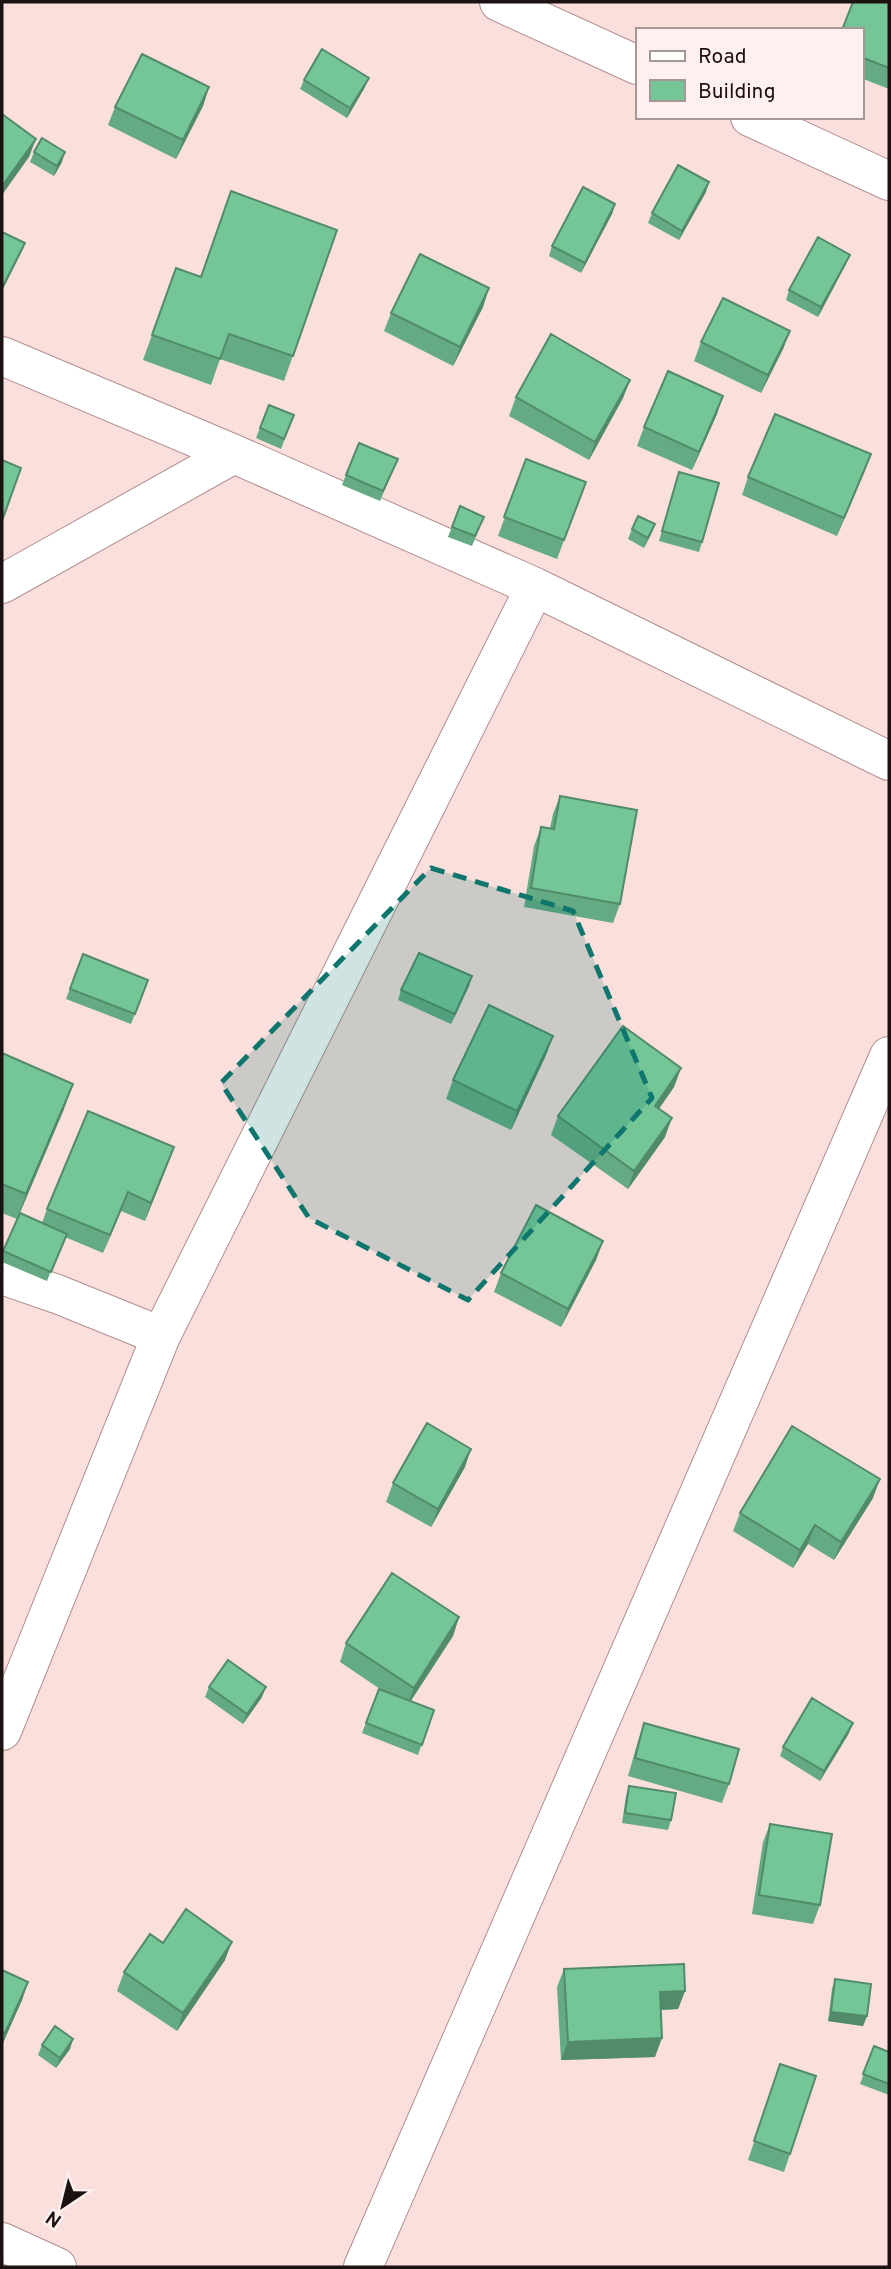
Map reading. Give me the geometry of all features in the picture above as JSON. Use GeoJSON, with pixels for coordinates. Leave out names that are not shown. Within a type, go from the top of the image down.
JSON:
{"type":"FeatureCollection","features":[{"type":"Feature","properties":{"kind":"street"},"geometry":{"type":"LineString","coordinates":[[499,2],[636,65]]}},
{"type":"Feature","properties":{"kind":"street"},"geometry":{"type":"LineString","coordinates":[[754,119],[889,181]]}},
{"type":"Feature","properties":{"kind":"street"},"geometry":{"type":"LineString","coordinates":[[2,356],[234,454],[535,587],[889,761]]}},
{"type":"Feature","properties":{"kind":"street"},"geometry":{"type":"LineString","coordinates":[[2,584],[234,454]]}},
{"type":"Feature","properties":{"kind":"street"},"geometry":{"type":"LineString","coordinates":[[2,1731],[161,1336],[535,587]]}},
{"type":"Feature","properties":{"kind":"street"},"geometry":{"type":"LineString","coordinates":[[363,2267],[889,1056]]}},
{"type":"Feature","properties":{"kind":"street"},"geometry":{"type":"LineString","coordinates":[[2,1275],[161,1336]]}},
{"type":"Feature","properties":{"kind":"street"},"geometry":{"type":"LineString","coordinates":[[2,2242],[57,2267]]}},
{"type":"Feature","properties":{"kind":"highlighted area"},"geometry":{"type":"Polygon","coordinates":[[[431,868],[573,911],[652,1098],[468,1300],[309,1218],[221,1083],[431,868]]]}},
{"type":"Feature","properties":{"kind":"building"},"geometry":{"type":"Polygon","coordinates":[[[853,2],[889,2],[889,68],[863,58],[863,28],[843,28],[853,2]]]}},
{"type":"Feature","properties":{"kind":"building"},"geometry":{"type":"Polygon","coordinates":[[[322,49],[369,78],[350,108],[304,80],[322,49]]]}},
{"type":"Feature","properties":{"kind":"building"},"geometry":{"type":"Polygon","coordinates":[[[142,54],[209,87],[183,140],[115,107],[142,54]]]}},
{"type":"Feature","properties":{"kind":"building"},"geometry":{"type":"Polygon","coordinates":[[[2,114],[36,139],[2,186],[2,114]]]}},
{"type":"Feature","properties":{"kind":"building"},"geometry":{"type":"Polygon","coordinates":[[[42,138],[65,152],[57,166],[34,152],[42,138]]]}},
{"type":"Feature","properties":{"kind":"building"},"geometry":{"type":"Polygon","coordinates":[[[678,165],[709,182],[682,231],[652,213],[678,165]]]}},
{"type":"Feature","properties":{"kind":"building"},"geometry":{"type":"Polygon","coordinates":[[[583,187],[615,204],[585,263],[552,246],[583,187]]]}},
{"type":"Feature","properties":{"kind":"building"},"geometry":{"type":"Polygon","coordinates":[[[231,191],[337,230],[293,356],[229,334],[220,359],[152,335],[176,268],[201,277],[231,191]]]}},
{"type":"Feature","properties":{"kind":"building"},"geometry":{"type":"Polygon","coordinates":[[[2,232],[25,243],[2,288],[2,232]]]}},
{"type":"Feature","properties":{"kind":"building"},"geometry":{"type":"Polygon","coordinates":[[[818,237],[850,255],[821,307],[789,290],[818,237]]]}},
{"type":"Feature","properties":{"kind":"building"},"geometry":{"type":"Polygon","coordinates":[[[420,254],[489,288],[460,347],[391,313],[420,254]]]}},
{"type":"Feature","properties":{"kind":"building"},"geometry":{"type":"Polygon","coordinates":[[[723,298],[790,331],[768,375],[701,342],[723,298]]]}},
{"type":"Feature","properties":{"kind":"building"},"geometry":{"type":"Polygon","coordinates":[[[551,334],[630,380],[595,442],[516,397],[551,334]]]}},
{"type":"Feature","properties":{"kind":"building"},"geometry":{"type":"Polygon","coordinates":[[[668,371],[723,396],[699,452],[644,427],[668,371]]]}},
{"type":"Feature","properties":{"kind":"building"},"geometry":{"type":"Polygon","coordinates":[[[269,405],[294,415],[284,439],[260,428],[269,405]]]}},
{"type":"Feature","properties":{"kind":"building"},"geometry":{"type":"Polygon","coordinates":[[[775,414],[871,454],[844,518],[748,477],[775,414]]]}},
{"type":"Feature","properties":{"kind":"building"},"geometry":{"type":"Polygon","coordinates":[[[359,443],[398,459],[383,491],[346,475],[359,443]]]}},
{"type":"Feature","properties":{"kind":"building"},"geometry":{"type":"Polygon","coordinates":[[[526,459],[586,482],[564,540],[504,517],[526,459]]]}},
{"type":"Feature","properties":{"kind":"building"},"geometry":{"type":"Polygon","coordinates":[[[2,460],[21,468],[2,521],[2,460]]]}},
{"type":"Feature","properties":{"kind":"building"},"geometry":{"type":"Polygon","coordinates":[[[679,472],[719,483],[702,542],[662,531],[679,472]]]}},
{"type":"Feature","properties":{"kind":"building"},"geometry":{"type":"Polygon","coordinates":[[[460,506],[484,517],[475,536],[452,527],[460,506]]]}},
{"type":"Feature","properties":{"kind":"building"},"geometry":{"type":"Polygon","coordinates":[[[638,516],[655,524],[648,538],[632,529],[638,516]]]}},
{"type":"Feature","properties":{"kind":"building"},"geometry":{"type":"Polygon","coordinates":[[[560,796],[637,810],[620,904],[531,888],[541,827],[554,829],[560,796]]]}},
{"type":"Feature","properties":{"kind":"building"},"geometry":{"type":"Polygon","coordinates":[[[419,953],[472,976],[455,1014],[401,990],[419,953]]]}},
{"type":"Feature","properties":{"kind":"building"},"geometry":{"type":"Polygon","coordinates":[[[83,954],[148,980],[135,1014],[70,989],[83,954]]]}},
{"type":"Feature","properties":{"kind":"building"},"geometry":{"type":"Polygon","coordinates":[[[489,1005],[553,1036],[517,1111],[453,1080],[489,1005]]]}},
{"type":"Feature","properties":{"kind":"building"},"geometry":{"type":"Polygon","coordinates":[[[623,1026],[681,1068],[655,1106],[672,1118],[634,1171],[558,1116],[623,1026]]]}},
{"type":"Feature","properties":{"kind":"building"},"geometry":{"type":"Polygon","coordinates":[[[2,1053],[73,1084],[26,1194],[2,1184],[2,1053]]]}},
{"type":"Feature","properties":{"kind":"building"},"geometry":{"type":"Polygon","coordinates":[[[88,1111],[174,1147],[151,1203],[128,1192],[110,1235],[47,1209],[88,1111]]]}},
{"type":"Feature","properties":{"kind":"building"},"geometry":{"type":"Polygon","coordinates":[[[536,1205],[603,1241],[568,1309],[501,1273],[536,1205]]]}},
{"type":"Feature","properties":{"kind":"building"},"geometry":{"type":"Polygon","coordinates":[[[20,1213],[67,1234],[51,1272],[3,1251],[20,1213]]]}},
{"type":"Feature","properties":{"kind":"building"},"geometry":{"type":"Polygon","coordinates":[[[427,1423],[471,1449],[438,1509],[393,1483],[427,1423]]]}},
{"type":"Feature","properties":{"kind":"building"},"geometry":{"type":"Polygon","coordinates":[[[792,1426],[880,1479],[841,1542],[815,1525],[800,1550],[740,1513],[792,1426]]]}},
{"type":"Feature","properties":{"kind":"building"},"geometry":{"type":"Polygon","coordinates":[[[392,1573],[459,1617],[414,1688],[346,1643],[392,1573]]]}},
{"type":"Feature","properties":{"kind":"building"},"geometry":{"type":"Polygon","coordinates":[[[228,1660],[266,1687],[247,1714],[209,1687],[228,1660]]]}},
{"type":"Feature","properties":{"kind":"building"},"geometry":{"type":"Polygon","coordinates":[[[379,1689],[434,1710],[422,1745],[366,1723],[379,1689]]]}},
{"type":"Feature","properties":{"kind":"building"},"geometry":{"type":"Polygon","coordinates":[[[812,1698],[853,1723],[824,1771],[783,1747],[812,1698]]]}},
{"type":"Feature","properties":{"kind":"building"},"geometry":{"type":"Polygon","coordinates":[[[644,1723],[739,1749],[729,1784],[635,1758],[644,1723]]]}},
{"type":"Feature","properties":{"kind":"building"},"geometry":{"type":"Polygon","coordinates":[[[629,1786],[676,1793],[671,1820],[625,1813],[629,1786]]]}},
{"type":"Feature","properties":{"kind":"building"},"geometry":{"type":"Polygon","coordinates":[[[770,1824],[832,1834],[820,1905],[759,1895],[770,1824]]]}},
{"type":"Feature","properties":{"kind":"building"},"geometry":{"type":"Polygon","coordinates":[[[186,1909],[232,1942],[183,2013],[124,1972],[150,1934],[163,1943],[186,1909]]]}},
{"type":"Feature","properties":{"kind":"building"},"geometry":{"type":"Polygon","coordinates":[[[684,1964],[685,1991],[660,1992],[662,2038],[568,2042],[564,1969],[684,1964]]]}},
{"type":"Feature","properties":{"kind":"building"},"geometry":{"type":"Polygon","coordinates":[[[2,1970],[28,1982],[5,2033],[2,2032],[2,1970]]]}},
{"type":"Feature","properties":{"kind":"building"},"geometry":{"type":"Polygon","coordinates":[[[835,1979],[871,1984],[867,2016],[831,2012],[835,1979]]]}},
{"type":"Feature","properties":{"kind":"building"},"geometry":{"type":"Polygon","coordinates":[[[55,2026],[73,2039],[60,2058],[42,2045],[55,2026]]]}},
{"type":"Feature","properties":{"kind":"building"},"geometry":{"type":"Polygon","coordinates":[[[874,2046],[889,2052],[889,2084],[863,2074],[874,2046]]]}},
{"type":"Feature","properties":{"kind":"building"},"geometry":{"type":"Polygon","coordinates":[[[780,2064],[816,2076],[790,2154],[754,2141],[780,2064]]]}}]}
